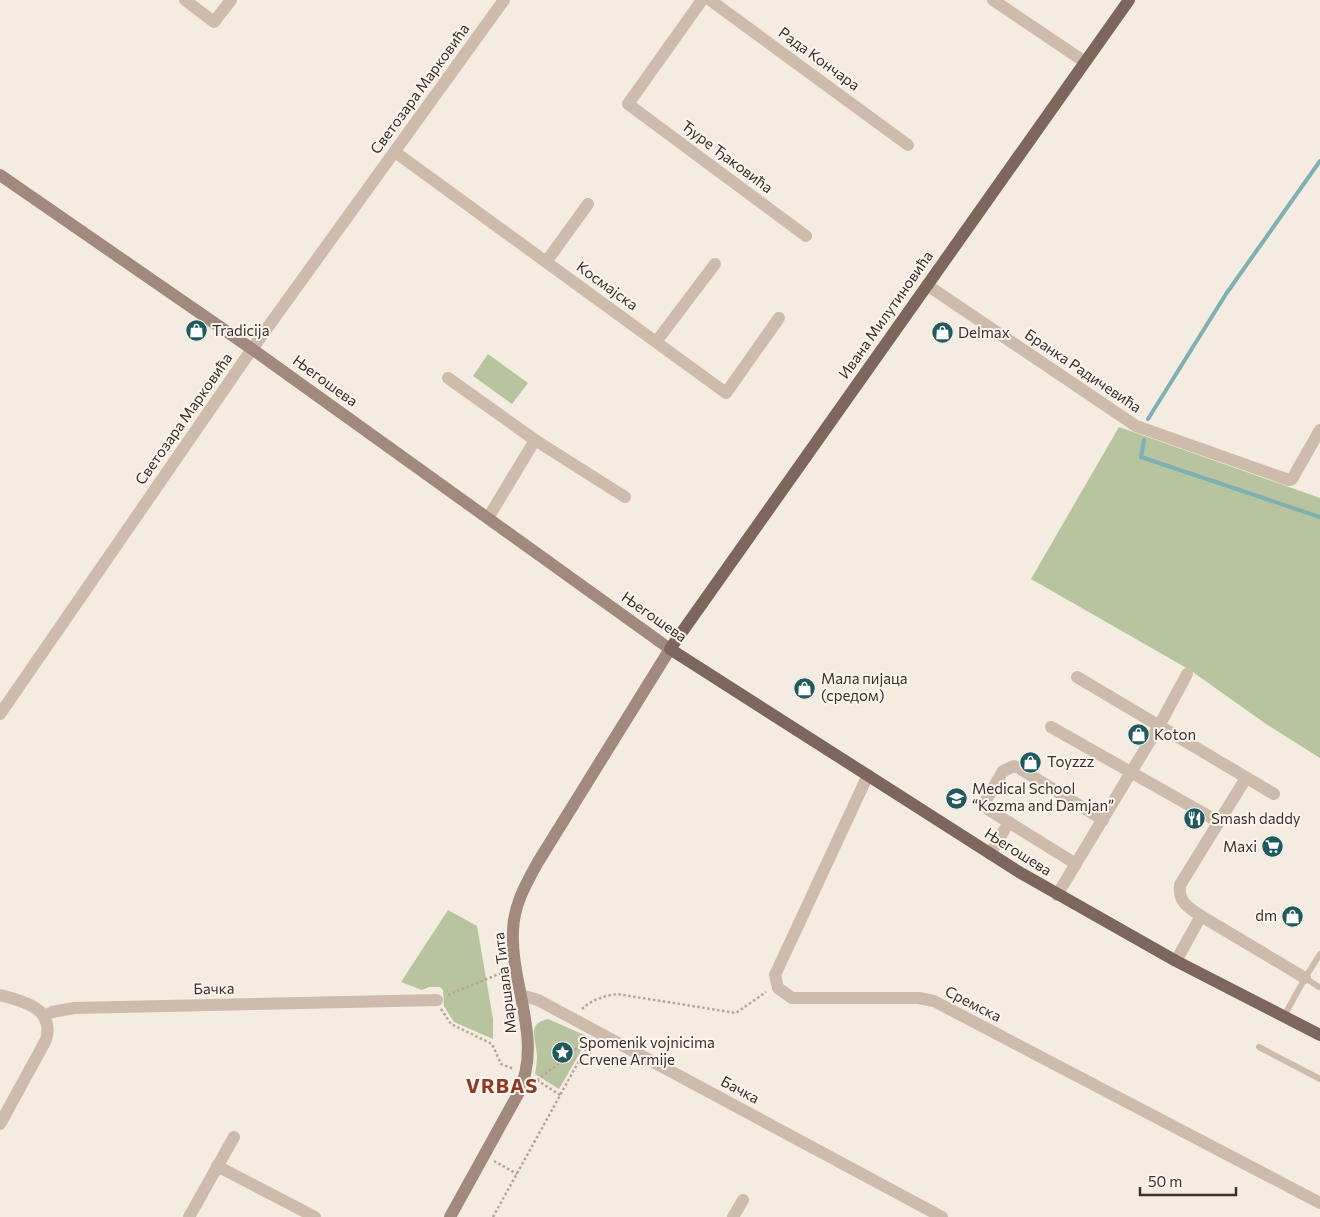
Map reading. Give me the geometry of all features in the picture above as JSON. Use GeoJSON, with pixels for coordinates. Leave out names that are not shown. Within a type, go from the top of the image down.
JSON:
{"type":"FeatureCollection","features":[{"type":"Feature","properties":{"kind":"main road","name":"Ивана Милутиновића"},"geometry":{"type":"LineString","coordinates":[[670,649],[1129,0]]}},
{"type":"Feature","properties":{"kind":"main road","name":"Његошева"},"geometry":{"type":"LineString","coordinates":[[670,649],[1057,895],[1176,961],[1320,1035]]}},
{"type":"Feature","properties":{"kind":"street"},"geometry":{"type":"LineString","coordinates":[[185,0],[214,22],[230,0]]}},
{"type":"Feature","properties":{"kind":"street","name":"Светозара Марковића"},"geometry":{"type":"LineString","coordinates":[[0,714],[252,349],[504,0]]}},
{"type":"Feature","properties":{"kind":"street","name":"Ђуре Ђаковића"},"geometry":{"type":"LineString","coordinates":[[702,0],[628,104],[806,236]]}},
{"type":"Feature","properties":{"kind":"street","name":"Рада Кончара"},"geometry":{"type":"LineString","coordinates":[[710,0],[908,145]]}},
{"type":"Feature","properties":{"kind":"street"},"geometry":{"type":"LineString","coordinates":[[993,0],[1085,62]]}},
{"type":"Feature","properties":{"kind":"street","name":"Космајска"},"geometry":{"type":"LineString","coordinates":[[395,152],[726,393],[779,318]]}},
{"type":"Feature","properties":{"kind":"street","name":"Његошева"},"geometry":{"type":"LineString","coordinates":[[0,175],[252,349],[670,649]]}},
{"type":"Feature","properties":{"kind":"street"},"geometry":{"type":"LineString","coordinates":[[546,262],[588,204]]}},
{"type":"Feature","properties":{"kind":"street"},"geometry":{"type":"LineString","coordinates":[[656,342],[715,264]]}},
{"type":"Feature","properties":{"kind":"street","name":"Бранка Радичевића"},"geometry":{"type":"LineString","coordinates":[[927,285],[1136,426],[1289,480],[1292,479],[1320,430]]}},
{"type":"Feature","properties":{"kind":"street"},"geometry":{"type":"LineString","coordinates":[[448,378],[535,440],[625,497]]}},
{"type":"Feature","properties":{"kind":"street"},"geometry":{"type":"LineString","coordinates":[[488,518],[535,440]]}},
{"type":"Feature","properties":{"kind":"street","name":"Маршала Тита"},"geometry":{"type":"LineString","coordinates":[[450,1217],[518,1094],[532,1077],[513,930],[521,894],[538,862],[670,649]]}},
{"type":"Feature","properties":{"kind":"street"},"geometry":{"type":"LineString","coordinates":[[1057,895],[1159,726],[1187,674]]}},
{"type":"Feature","properties":{"kind":"street"},"geometry":{"type":"LineString","coordinates":[[1077,677],[1274,794]]}},
{"type":"Feature","properties":{"kind":"street"},"geometry":{"type":"LineString","coordinates":[[1051,726],[1219,822]]}},
{"type":"Feature","properties":{"kind":"street"},"geometry":{"type":"LineString","coordinates":[[1076,864],[989,810],[986,800],[1003,771],[1014,766],[1103,820]]}},
{"type":"Feature","properties":{"kind":"street"},"geometry":{"type":"LineString","coordinates":[[777,983],[776,975],[868,775]]}},
{"type":"Feature","properties":{"kind":"street"},"geometry":{"type":"LineString","coordinates":[[1246,778],[1180,885],[1179,892],[1184,905],[1305,978]]}},
{"type":"Feature","properties":{"kind":"street"},"geometry":{"type":"LineString","coordinates":[[990,854],[1009,822]]}},
{"type":"Feature","properties":{"kind":"street"},"geometry":{"type":"LineString","coordinates":[[1176,961],[1201,916]]}},
{"type":"Feature","properties":{"kind":"street","name":"Сремска"},"geometry":{"type":"LineString","coordinates":[[777,983],[778,988],[792,998],[919,998],[934,1001],[1320,1203]]}},
{"type":"Feature","properties":{"kind":"street"},"geometry":{"type":"LineString","coordinates":[[0,995],[34,1006],[44,1016],[48,1032],[46,1040],[0,1124]]}},
{"type":"Feature","properties":{"kind":"street","name":"Бачка"},"geometry":{"type":"LineString","coordinates":[[521,995],[538,1000],[572,1019],[593,1036],[942,1217]]}},
{"type":"Feature","properties":{"kind":"street","name":"Бачка"},"geometry":{"type":"LineString","coordinates":[[44,1016],[74,1008],[437,1000]]}},
{"type":"Feature","properties":{"kind":"street"},"geometry":{"type":"LineString","coordinates":[[189,1217],[234,1137]]}},
{"type":"Feature","properties":{"kind":"street"},"geometry":{"type":"LineString","coordinates":[[217,1166],[315,1217]]}},
{"type":"Feature","properties":{"kind":"street"},"geometry":{"type":"LineString","coordinates":[[733,1217],[742,1200]]}},
{"type":"Feature","properties":{"kind":"lane"},"geometry":{"type":"LineString","coordinates":[[1284,1016],[1320,954]]}},
{"type":"Feature","properties":{"kind":"lane"},"geometry":{"type":"LineString","coordinates":[[1305,978],[1319,987]]}},
{"type":"Feature","properties":{"kind":"lane"},"geometry":{"type":"LineString","coordinates":[[1259,1047],[1320,1079]]}},
{"type":"Feature","properties":{"kind":"path"},"geometry":{"type":"LineString","coordinates":[[517,969],[504,971],[437,1000],[451,1024],[492,1044],[501,1064],[532,1077],[560,1095]]}},
{"type":"Feature","properties":{"kind":"path"},"geometry":{"type":"LineString","coordinates":[[572,1019],[589,1002],[607,995],[617,994],[736,1014],[777,983]]}},
{"type":"Feature","properties":{"kind":"path"},"geometry":{"type":"LineString","coordinates":[[532,1077],[564,1060],[569,1056],[570,1052],[593,1036]]}},
{"type":"Feature","properties":{"kind":"path"},"geometry":{"type":"LineString","coordinates":[[493,1217],[593,1036]]}},
{"type":"Feature","properties":{"kind":"path"},"geometry":{"type":"LineString","coordinates":[[564,1060],[556,1056],[556,1048],[562,1044],[567,1045],[570,1052]]}},
{"type":"Feature","properties":{"kind":"path"},"geometry":{"type":"LineString","coordinates":[[484,1156],[517,1174]]}},
{"type":"Feature","properties":{"kind":"green space"},"geometry":{"type":"Polygon","coordinates":[[[488,354],[528,383],[512,404],[473,376],[488,354]]]}},
{"type":"Feature","properties":{"kind":"green space"},"geometry":{"type":"Polygon","coordinates":[[[1119,427],[1320,498],[1320,758],[1266,724],[1190,670],[1031,579],[1119,427]]]}},
{"type":"Feature","properties":{"kind":"green space"},"geometry":{"type":"Polygon","coordinates":[[[448,910],[477,926],[493,1019],[493,1039],[454,1022],[444,1006],[443,990],[440,987],[429,987],[422,990],[401,982],[448,910]]]}},
{"type":"Feature","properties":{"kind":"green space"},"geometry":{"type":"Polygon","coordinates":[[[548,1019],[589,1037],[559,1089],[535,1074],[537,1055],[534,1038],[535,1028],[541,1021],[548,1019]]]}},
{"type":"Feature","properties":{"kind":"waterway"},"geometry":{"type":"LineString","coordinates":[[1148,419],[1226,294],[1320,161]]}},
{"type":"Feature","properties":{"kind":"waterway"},"geometry":{"type":"LineString","coordinates":[[1144,440],[1141,457],[1320,517]]}},
{"type":"Feature","properties":{"kind":"place","name":"Tradicija"},"geometry":{"type":"Point","coordinates":[196,331]}},
{"type":"Feature","properties":{"kind":"place","name":"Delmax"},"geometry":{"type":"Point","coordinates":[942,333]}},
{"type":"Feature","properties":{"kind":"place","name":"Мала пијаца (средом)"},"geometry":{"type":"Point","coordinates":[805,688]}},
{"type":"Feature","properties":{"kind":"place","name":"Koton"},"geometry":{"type":"Point","coordinates":[1138,735]}},
{"type":"Feature","properties":{"kind":"place","name":"Toyzzz"},"geometry":{"type":"Point","coordinates":[1031,762]}},
{"type":"Feature","properties":{"kind":"place","name":"Medical School “Kozma and Damjan”"},"geometry":{"type":"Point","coordinates":[956,798]}},
{"type":"Feature","properties":{"kind":"place","name":"Smash daddy"},"geometry":{"type":"Point","coordinates":[1195,819]}},
{"type":"Feature","properties":{"kind":"place","name":"Maxi"},"geometry":{"type":"Point","coordinates":[1273,847]}},
{"type":"Feature","properties":{"kind":"place","name":"dm"},"geometry":{"type":"Point","coordinates":[1293,916]}},
{"type":"Feature","properties":{"kind":"place","name":"Spomenik vojnicima Crvene Armije"},"geometry":{"type":"Point","coordinates":[563,1052]}},
{"type":"Feature","properties":{"kind":"district","name":"VRBAS"},"geometry":{"type":"Point","coordinates":[502,1086]}}]}
